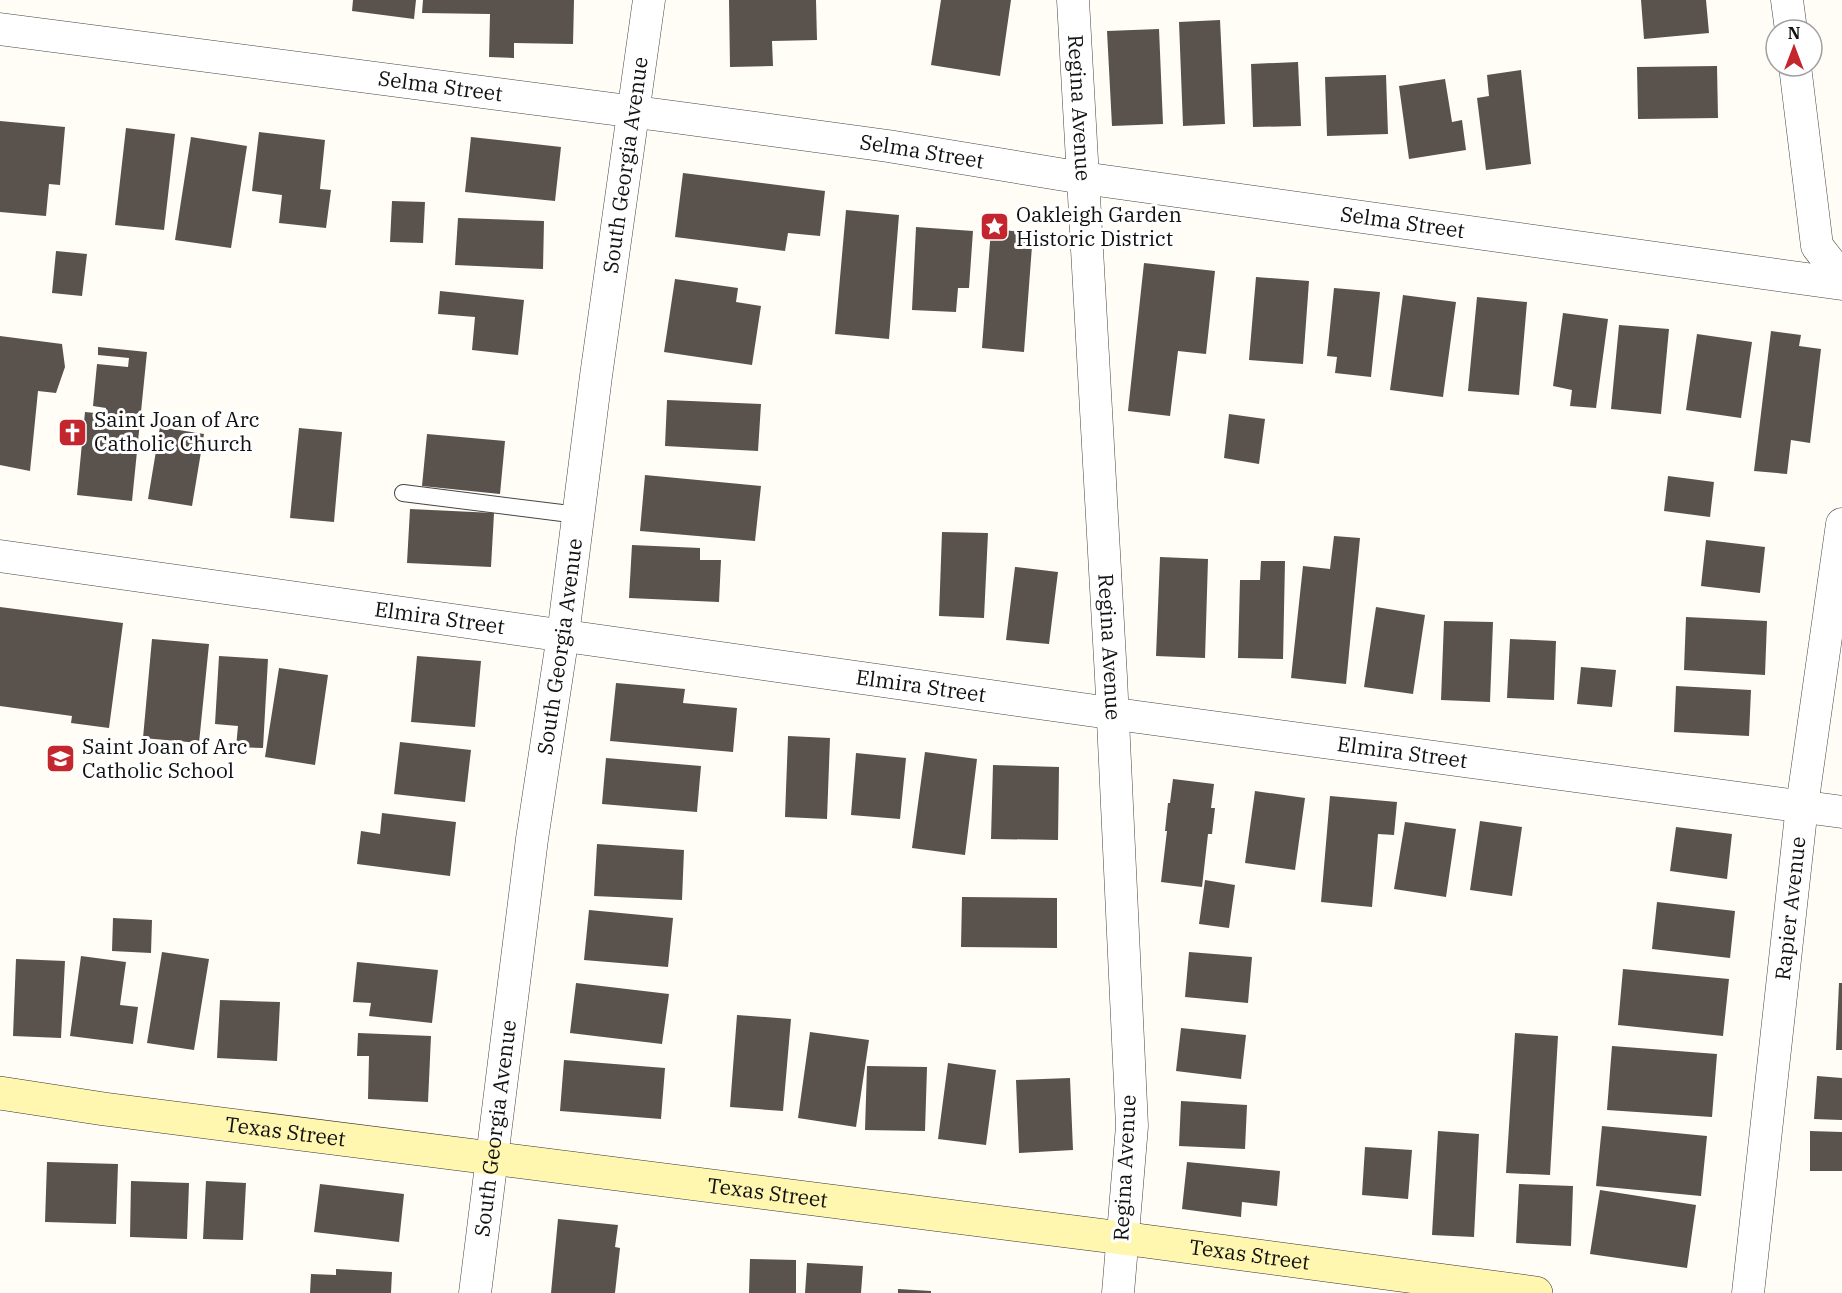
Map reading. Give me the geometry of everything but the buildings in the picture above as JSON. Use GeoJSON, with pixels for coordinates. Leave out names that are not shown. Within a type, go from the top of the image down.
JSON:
{"type":"FeatureCollection","features":[{"type":"Feature","properties":{"kind":"street","name":"South Georgia Avenue"},"geometry":{"type":"LineString","coordinates":[[476,1293],[532,839],[563,636],[649,0]]}},
{"type":"Feature","properties":{"kind":"street","name":"Regina Avenue"},"geometry":{"type":"LineString","coordinates":[[1073,0],[1113,713],[1132,1126],[1118,1293]]}},
{"type":"Feature","properties":{"kind":"street"},"geometry":{"type":"LineString","coordinates":[[1787,0],[1789,18]]}},
{"type":"Feature","properties":{"kind":"street","name":"Selma Street"},"geometry":{"type":"LineString","coordinates":[[0,29],[888,146],[1083,178],[1842,284]]}},
{"type":"Feature","properties":{"kind":"street"},"geometry":{"type":"LineString","coordinates":[[1796,78],[1817,246],[1842,278]]}},
{"type":"Feature","properties":{"kind":"street","name":"Rapier Avenue"},"geometry":{"type":"LineString","coordinates":[[1748,1293],[1802,806],[1842,524]]}},
{"type":"Feature","properties":{"kind":"street","name":"Elmira Street"},"geometry":{"type":"LineString","coordinates":[[0,555],[1113,713],[1842,812]]}},
{"type":"Feature","properties":{"kind":"street","name":"Texas Street"},"geometry":{"type":"LineString","coordinates":[[0,1093],[104,1109],[1122,1238],[1437,1286],[1536,1293]]}},
{"type":"Feature","properties":{"kind":"lane"},"geometry":{"type":"LineString","coordinates":[[403,493],[578,516]]}},
{"type":"Feature","properties":{"kind":"place","name":"Oakleigh Garden Historic District"},"geometry":{"type":"Point","coordinates":[995,227]}},
{"type":"Feature","properties":{"kind":"place","name":"Saint Joan of Arc Catholic Church"},"geometry":{"type":"Point","coordinates":[73,432]}},
{"type":"Feature","properties":{"kind":"place","name":"Saint Joan of Arc Catholic School"},"geometry":{"type":"Point","coordinates":[61,759]}}]}
